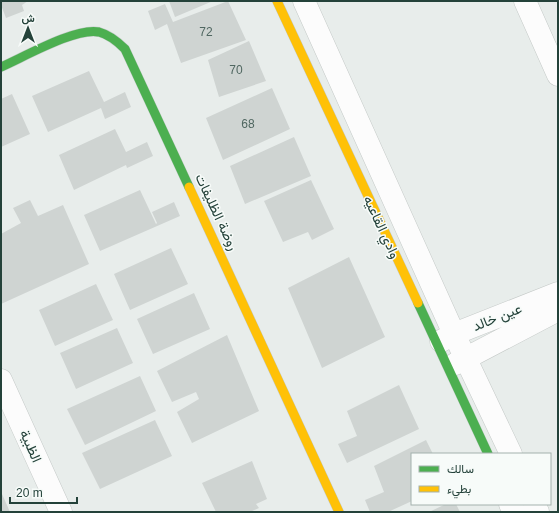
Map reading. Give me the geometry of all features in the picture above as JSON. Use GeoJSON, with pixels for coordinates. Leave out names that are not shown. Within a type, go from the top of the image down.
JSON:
{"type":"FeatureCollection","features":[{"type":"Feature","properties":{"kind":"street","name":"وادي القاعيه"},"geometry":{"type":"LineString","coordinates":[[277,1],[445,339],[510,453]]}},
{"type":"Feature","properties":{"kind":"street","name":"وادي القاعيه"},"geometry":{"type":"LineString","coordinates":[[304,1],[445,339]]}},
{"type":"Feature","properties":{"kind":"street"},"geometry":{"type":"LineString","coordinates":[[525,1],[558,75]]}},
{"type":"Feature","properties":{"kind":"street","name":"روضة الظليفات"},"geometry":{"type":"LineString","coordinates":[[1,67],[80,32],[93,31],[106,34],[116,40],[125,49],[339,512]]}},
{"type":"Feature","properties":{"kind":"street","name":"عين خالد"},"geometry":{"type":"LineString","coordinates":[[445,339],[558,293]]}},
{"type":"Feature","properties":{"kind":"street","name":"عين خالد"},"geometry":{"type":"LineString","coordinates":[[457,362],[558,310]]}},
{"type":"Feature","properties":{"kind":"street","name":"وادي القاعيه"},"geometry":{"type":"LineString","coordinates":[[457,362],[488,453]]}},
{"type":"Feature","properties":{"kind":"street","name":"الظبية"},"geometry":{"type":"LineString","coordinates":[[1,380],[61,512]]}},
{"type":"Feature","properties":{"kind":"building"},"geometry":{"type":"Polygon","coordinates":[[[1,1],[28,1],[22,5],[24,11],[6,18],[1,1]]]}},
{"type":"Feature","properties":{"kind":"building"},"geometry":{"type":"Polygon","coordinates":[[[169,1],[213,1],[175,17],[169,1]]]}},
{"type":"Feature","properties":{"kind":"building"},"geometry":{"type":"Polygon","coordinates":[[[228,1],[246,40],[181,63],[167,24],[155,30],[148,11],[165,4],[173,22],[228,1]]]}},
{"type":"Feature","properties":{"kind":"building"},"geometry":{"type":"Polygon","coordinates":[[[249,41],[266,81],[219,97],[208,60],[249,41]]]}},
{"type":"Feature","properties":{"kind":"building"},"geometry":{"type":"Polygon","coordinates":[[[89,71],[104,102],[125,92],[131,107],[105,119],[101,108],[48,132],[32,96],[89,71]]]}},
{"type":"Feature","properties":{"kind":"building"},"geometry":{"type":"Polygon","coordinates":[[[272,88],[290,129],[223,160],[206,118],[272,88]]]}},
{"type":"Feature","properties":{"kind":"building"},"geometry":{"type":"Polygon","coordinates":[[[12,94],[30,134],[1,147],[1,99],[12,94]]]}},
{"type":"Feature","properties":{"kind":"building"},"geometry":{"type":"Polygon","coordinates":[[[115,129],[126,152],[147,142],[153,156],[127,168],[126,165],[74,190],[59,155],[115,129]]]}},
{"type":"Feature","properties":{"kind":"building"},"geometry":{"type":"Polygon","coordinates":[[[294,137],[311,176],[245,204],[230,166],[294,137]]]}},
{"type":"Feature","properties":{"kind":"building"},"geometry":{"type":"Polygon","coordinates":[[[311,180],[334,229],[312,240],[308,232],[283,242],[264,201],[311,180]]]}},
{"type":"Feature","properties":{"kind":"building"},"geometry":{"type":"Polygon","coordinates":[[[140,190],[156,224],[157,223],[152,212],[174,202],[180,216],[100,251],[84,215],[140,190]]]}},
{"type":"Feature","properties":{"kind":"building"},"geometry":{"type":"Polygon","coordinates":[[[30,200],[38,216],[63,205],[89,264],[1,304],[1,234],[21,223],[13,208],[30,200]]]}},
{"type":"Feature","properties":{"kind":"building"},"geometry":{"type":"Polygon","coordinates":[[[171,248],[188,284],[130,310],[114,274],[171,248]]]}},
{"type":"Feature","properties":{"kind":"building"},"geometry":{"type":"Polygon","coordinates":[[[349,257],[385,337],[322,368],[288,288],[349,257]]]}},
{"type":"Feature","properties":{"kind":"building"},"geometry":{"type":"Polygon","coordinates":[[[96,284],[113,320],[55,346],[39,310],[96,284]]]}},
{"type":"Feature","properties":{"kind":"building"},"geometry":{"type":"Polygon","coordinates":[[[194,293],[210,329],[153,354],[137,319],[194,293]]]}},
{"type":"Feature","properties":{"kind":"building"},"geometry":{"type":"Polygon","coordinates":[[[117,328],[133,363],[76,389],[60,353],[117,328]]]}},
{"type":"Feature","properties":{"kind":"building"},"geometry":{"type":"Polygon","coordinates":[[[227,335],[259,411],[192,443],[177,412],[199,399],[196,392],[172,402],[157,371],[227,335]]]}},
{"type":"Feature","properties":{"kind":"building"},"geometry":{"type":"Polygon","coordinates":[[[140,376],[156,411],[85,445],[67,409],[140,376]]]}},
{"type":"Feature","properties":{"kind":"building"},"geometry":{"type":"Polygon","coordinates":[[[399,385],[419,429],[347,463],[338,444],[357,436],[347,411],[399,385]]]}},
{"type":"Feature","properties":{"kind":"building"},"geometry":{"type":"Polygon","coordinates":[[[155,420],[172,456],[100,489],[82,453],[155,420]]]}},
{"type":"Feature","properties":{"kind":"building"},"geometry":{"type":"Polygon","coordinates":[[[426,440],[432,453],[411,453],[411,501],[388,512],[370,512],[365,500],[384,492],[374,466],[426,440]]]}},
{"type":"Feature","properties":{"kind":"building"},"geometry":{"type":"Polygon","coordinates":[[[252,461],[267,499],[256,504],[259,508],[250,512],[216,512],[202,483],[252,461]]]}},
{"type":"Feature","properties":{"kind":"building"},"geometry":{"type":"Polygon","coordinates":[[[2,494],[10,512],[1,512],[2,494]]]}},
{"type":"Feature","properties":{"kind":"building"},"geometry":{"type":"Polygon","coordinates":[[[444,505],[456,505],[460,512],[429,512],[444,505]]]}},
{"type":"Feature","properties":{"kind":"traffic: fast"},"geometry":{"type":"LineString","coordinates":[[1,67],[50,44],[77,34],[99,32],[117,41],[125,49],[189,187]]}},
{"type":"Feature","properties":{"kind":"traffic: fast"},"geometry":{"type":"LineString","coordinates":[[418,303],[488,453]]}},
{"type":"Feature","properties":{"kind":"traffic: slow"},"geometry":{"type":"LineString","coordinates":[[277,1],[418,303]]}},
{"type":"Feature","properties":{"kind":"traffic: slow"},"geometry":{"type":"LineString","coordinates":[[189,187],[339,512]]}}]}
